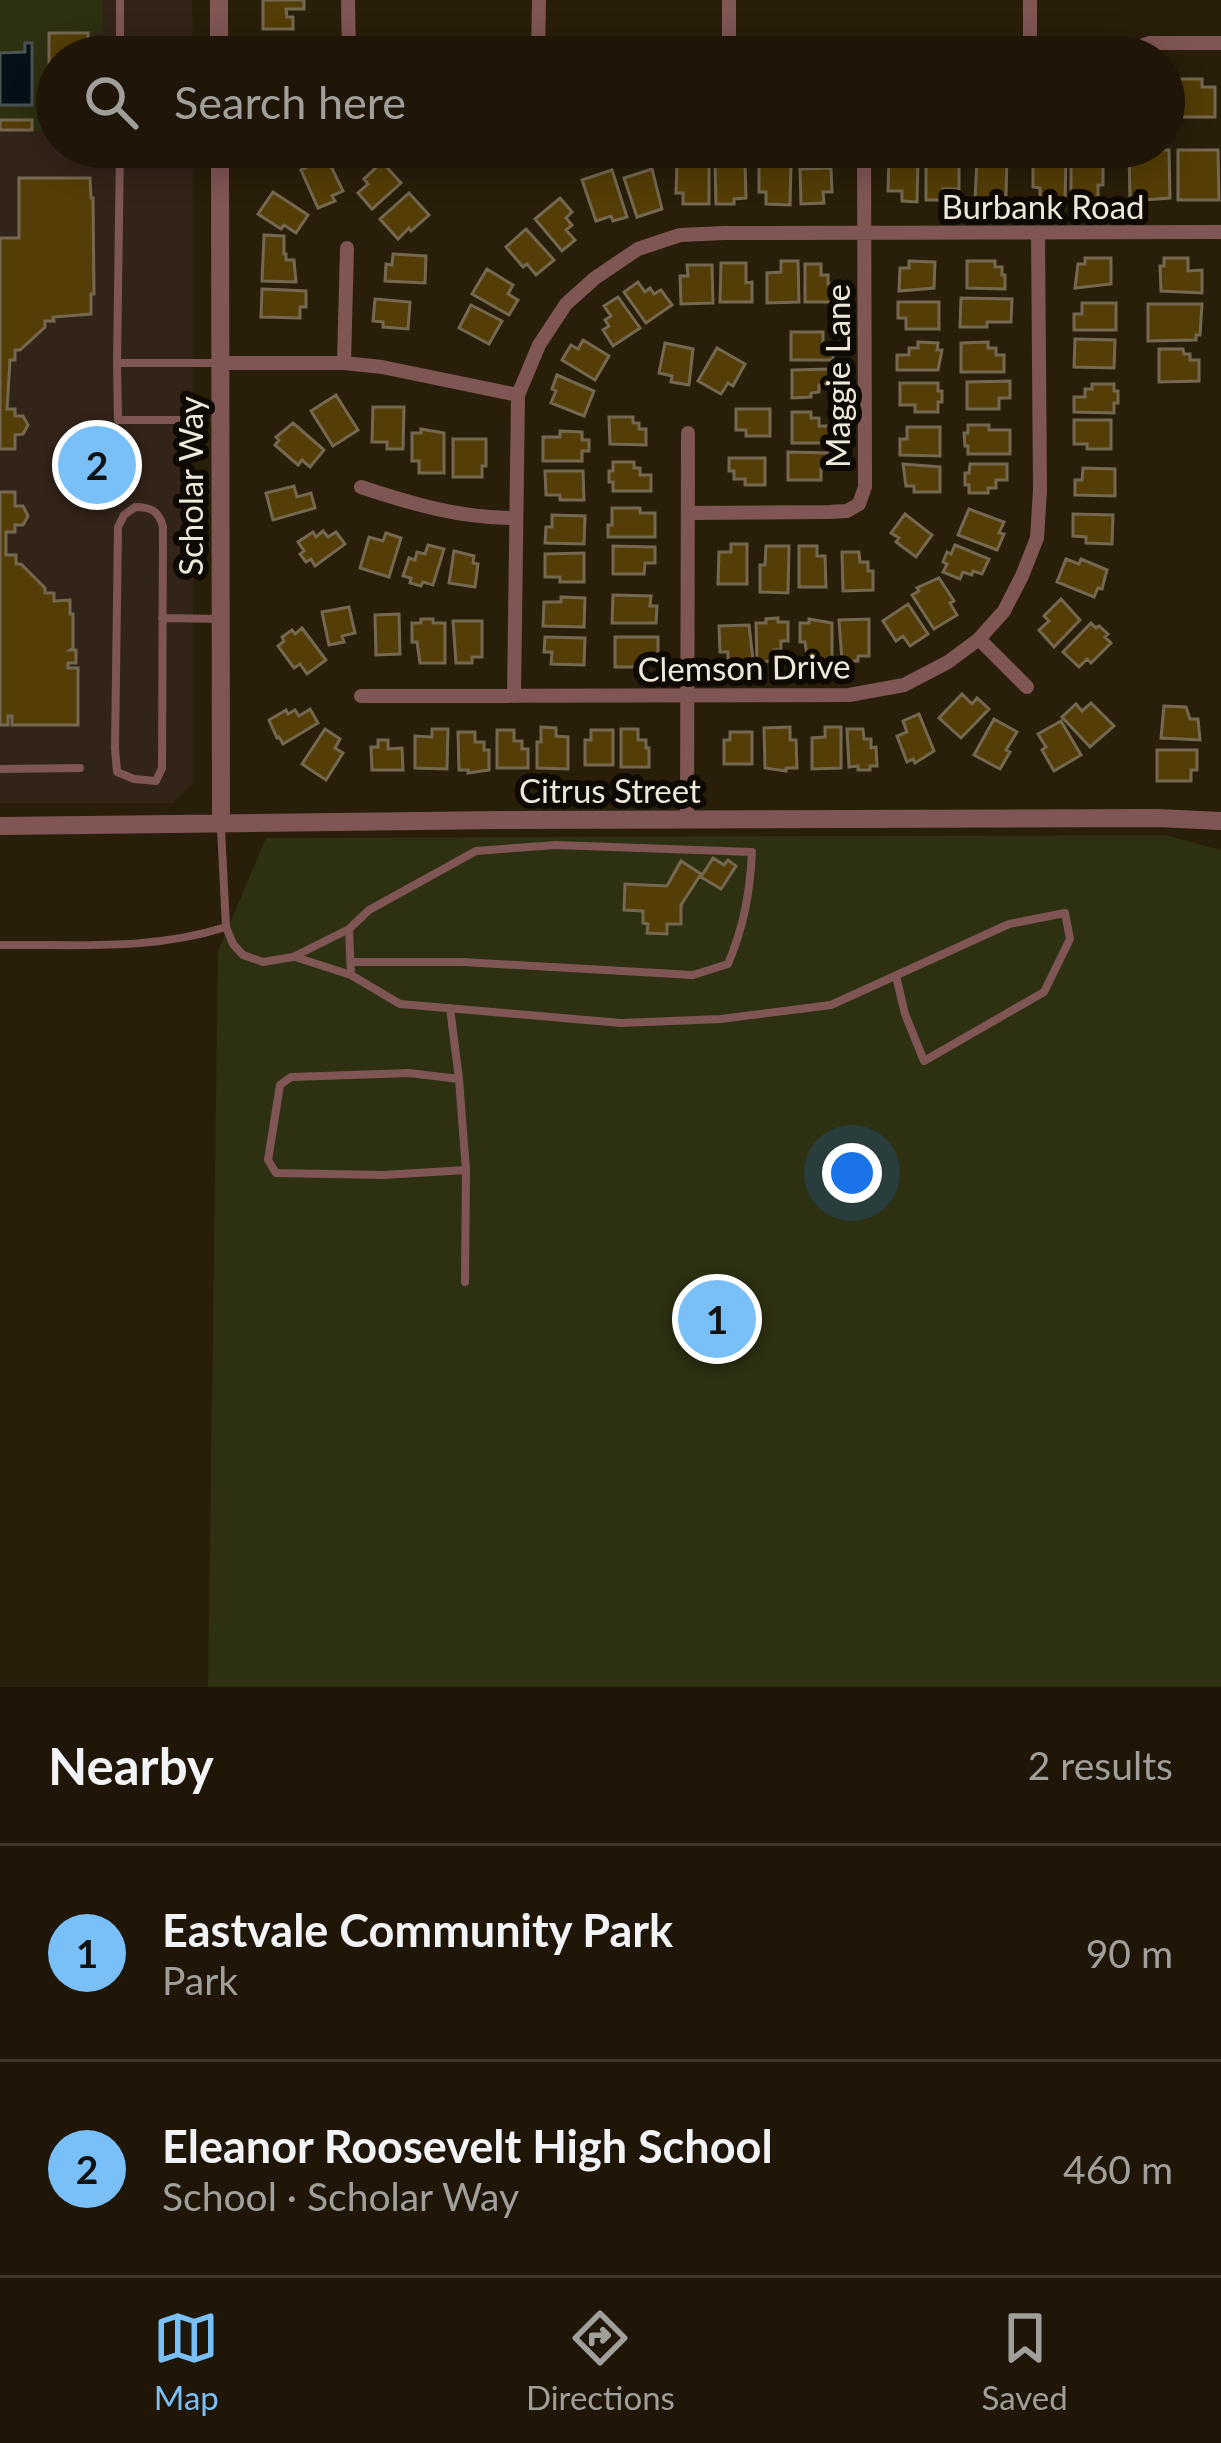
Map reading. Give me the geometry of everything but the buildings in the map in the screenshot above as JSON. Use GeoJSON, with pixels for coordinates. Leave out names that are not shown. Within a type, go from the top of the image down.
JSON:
{"type":"FeatureCollection","features":[{"type":"Feature","properties":{"kind":"street"},"geometry":{"type":"LineString","coordinates":[[219,0],[219,36]]}},
{"type":"Feature","properties":{"kind":"street"},"geometry":{"type":"LineString","coordinates":[[348,0],[349,36]]}},
{"type":"Feature","properties":{"kind":"street"},"geometry":{"type":"LineString","coordinates":[[538,36],[539,0]]}},
{"type":"Feature","properties":{"kind":"street"},"geometry":{"type":"LineString","coordinates":[[729,0],[729,36]]}},
{"type":"Feature","properties":{"kind":"street"},"geometry":{"type":"LineString","coordinates":[[1030,0],[1030,36]]}},
{"type":"Feature","properties":{"kind":"street"},"geometry":{"type":"LineString","coordinates":[[1185,43],[1221,43]]}},
{"type":"Feature","properties":{"kind":"street","name":"Scholar Way"},"geometry":{"type":"LineString","coordinates":[[220,168],[221,825]]}},
{"type":"Feature","properties":{"kind":"street","name":"Maggie Lane"},"geometry":{"type":"LineString","coordinates":[[688,513],[829,512],[847,511],[859,504],[865,487],[863,168]]}},
{"type":"Feature","properties":{"kind":"street","name":"Burbank Road"},"geometry":{"type":"LineString","coordinates":[[518,395],[539,345],[566,304],[638,249],[680,235],[1221,232]]}},
{"type":"Feature","properties":{"kind":"street","name":"Clemson Drive"},"geometry":{"type":"LineString","coordinates":[[361,697],[849,695],[904,685],[948,662],[979,639],[1004,611],[1037,538],[1038,233]]}},
{"type":"Feature","properties":{"kind":"street"},"geometry":{"type":"LineString","coordinates":[[344,363],[347,248]]}},
{"type":"Feature","properties":{"kind":"street"},"geometry":{"type":"LineString","coordinates":[[220,363],[382,367],[518,395],[514,696]]}},
{"type":"Feature","properties":{"kind":"street"},"geometry":{"type":"LineString","coordinates":[[687,820],[688,433]]}},
{"type":"Feature","properties":{"kind":"street"},"geometry":{"type":"LineString","coordinates":[[361,487],[442,511],[514,518]]}},
{"type":"Feature","properties":{"kind":"street"},"geometry":{"type":"LineString","coordinates":[[979,639],[1027,688]]}},
{"type":"Feature","properties":{"kind":"street","name":"Citrus Street"},"geometry":{"type":"LineString","coordinates":[[0,826],[1221,821]]}},
{"type":"Feature","properties":{"kind":"lane"},"geometry":{"type":"LineString","coordinates":[[120,0],[120,36]]}},
{"type":"Feature","properties":{"kind":"lane"},"geometry":{"type":"LineString","coordinates":[[120,168],[118,420],[178,420]]}},
{"type":"Feature","properties":{"kind":"lane"},"geometry":{"type":"LineString","coordinates":[[117,363],[220,363]]}},
{"type":"Feature","properties":{"kind":"lane"},"geometry":{"type":"LineString","coordinates":[[135,507],[149,507],[160,516],[163,527],[162,618],[162,768],[156,781],[134,779],[117,772],[115,748],[118,527],[135,507]]}},
{"type":"Feature","properties":{"kind":"lane"},"geometry":{"type":"LineString","coordinates":[[162,618],[221,619]]}},
{"type":"Feature","properties":{"kind":"lane"},"geometry":{"type":"LineString","coordinates":[[0,769],[80,768]]}},
{"type":"Feature","properties":{"kind":"lane"},"geometry":{"type":"LineString","coordinates":[[221,825],[226,927],[233,944],[250,959],[263,962],[293,957],[350,929],[369,910],[476,851],[556,845],[752,852],[750,892],[728,964],[693,975],[462,962],[351,962]]}},
{"type":"Feature","properties":{"kind":"lane"},"geometry":{"type":"LineString","coordinates":[[293,957],[351,975],[400,1004],[621,1023],[721,1019],[831,1005],[1009,924],[1065,913],[1070,939],[1044,992],[924,1061],[904,1014],[896,976]]}},
{"type":"Feature","properties":{"kind":"lane"},"geometry":{"type":"LineString","coordinates":[[0,945],[139,945],[187,939],[226,927]]}},
{"type":"Feature","properties":{"kind":"lane"},"geometry":{"type":"LineString","coordinates":[[350,929],[351,975]]}},
{"type":"Feature","properties":{"kind":"lane"},"geometry":{"type":"LineString","coordinates":[[450,1008],[466,1170],[465,1282]]}},
{"type":"Feature","properties":{"kind":"lane"},"geometry":{"type":"LineString","coordinates":[[459,1079],[409,1072],[291,1077],[280,1085],[268,1160],[276,1173],[383,1175],[466,1170]]}},
{"type":"Feature","properties":{"kind":"shaded area"},"geometry":{"type":"Polygon","coordinates":[[[0,0],[192,0],[193,36],[36,36],[36,168],[193,168],[193,783],[173,803],[0,803],[0,0]]]}},
{"type":"Feature","properties":{"kind":"shaded area"},"geometry":{"type":"Polygon","coordinates":[[[25,43],[32,43],[32,105],[0,105],[0,53],[25,52],[25,43]]]}},
{"type":"Feature","properties":{"kind":"green space"},"geometry":{"type":"Polygon","coordinates":[[[0,0],[102,0],[103,33],[36,36],[36,131],[0,131],[0,0]]]}},
{"type":"Feature","properties":{"kind":"green space"},"geometry":{"type":"Polygon","coordinates":[[[1165,835],[1221,850],[1221,1687],[208,1687],[218,951],[266,838],[1165,835]]]}},
{"type":"Feature","properties":{"kind":"place","name":"Eleanor Roosevelt High School"},"geometry":{"type":"Point","coordinates":[97,465]}},
{"type":"Feature","properties":{"kind":"place","name":"Eastvale Community Park"},"geometry":{"type":"Point","coordinates":[717,1319]}}]}
